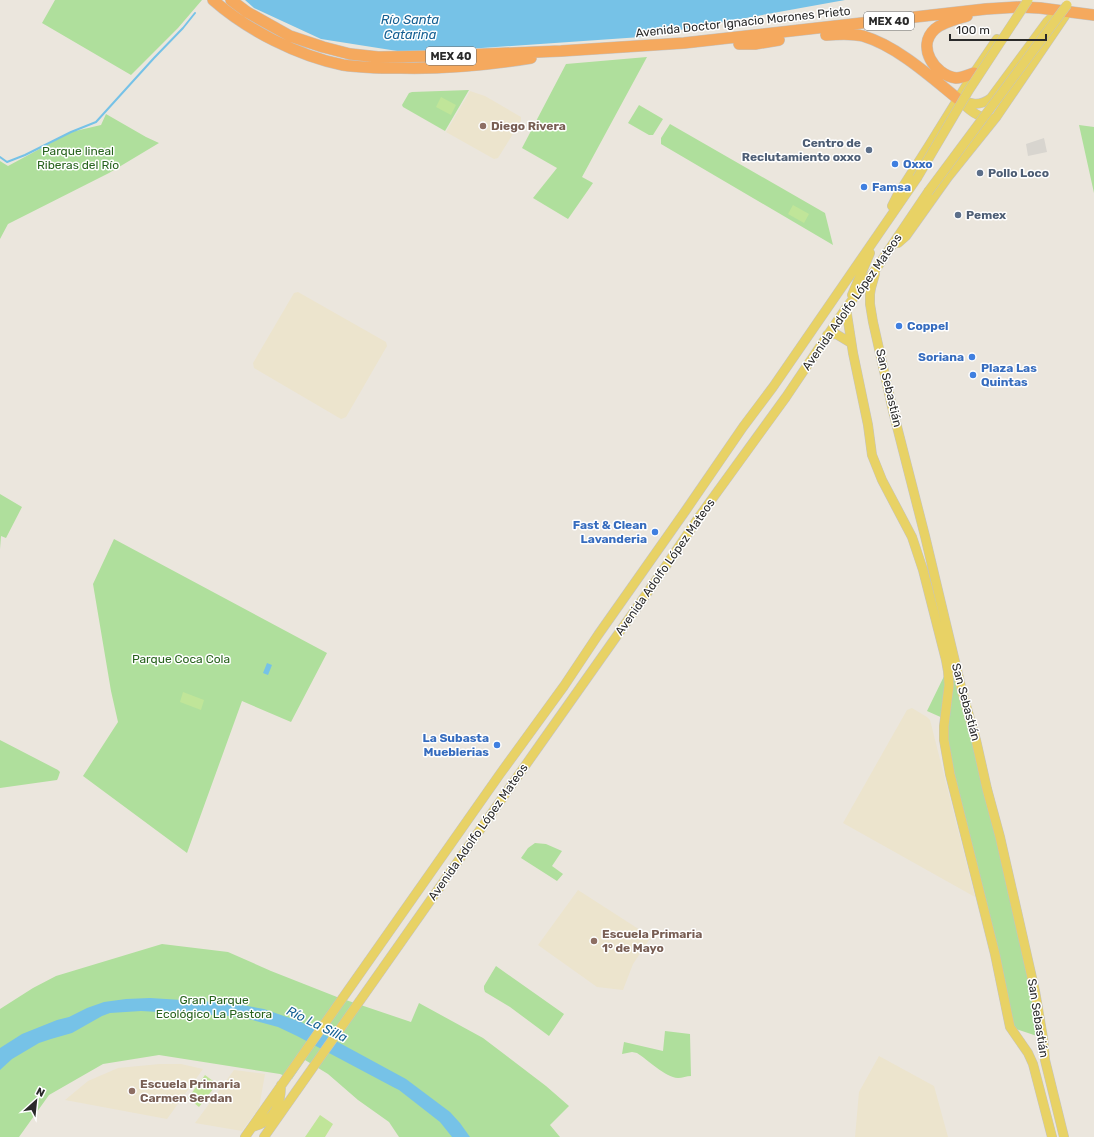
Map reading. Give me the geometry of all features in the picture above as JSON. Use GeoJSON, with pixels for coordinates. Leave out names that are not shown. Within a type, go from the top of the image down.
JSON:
{"type":"FeatureCollection","features":[{"type":"Feature","properties":{"kind":"highway","name":"Avenida Doctor Ignacio Morones Prieto"},"geometry":{"type":"LineString","coordinates":[[213,0],[243,23],[272,39],[303,53],[343,64],[382,68],[466,66],[536,58],[561,51]]}},
{"type":"Feature","properties":{"kind":"highway","name":"Avenida Doctor Ignacio Morones Prieto"},"geometry":{"type":"LineString","coordinates":[[231,0],[247,12],[290,36],[350,54],[378,56],[433,56],[561,51],[684,43],[1019,7],[1040,8],[1094,15]]}},
{"type":"Feature","properties":{"kind":"highway"},"geometry":{"type":"LineString","coordinates":[[974,73],[957,78],[948,76],[941,72],[931,62],[928,56],[927,44],[930,35],[935,29],[942,25],[986,10]]}},
{"type":"Feature","properties":{"kind":"highway"},"geometry":{"type":"LineString","coordinates":[[684,43],[741,44],[834,34],[863,36],[881,43],[918,66],[958,99]]}},
{"type":"Feature","properties":{"kind":"main road","name":"Avenida Adolfo López Mateos"},"geometry":{"type":"LineString","coordinates":[[244,1137],[500,774],[564,686],[743,427],[773,387],[876,239],[917,178],[969,90],[1028,0]]}},
{"type":"Feature","properties":{"kind":"main road","name":"Avenida Adolfo López Mateos"},"geometry":{"type":"LineString","coordinates":[[264,1137],[657,579],[699,517],[786,397],[846,308],[878,266],[928,192],[1069,2]]}},
{"type":"Feature","properties":{"kind":"main road"},"geometry":{"type":"LineString","coordinates":[[958,99],[973,104],[979,104],[986,102],[991,98],[1046,22],[1069,2]]}},
{"type":"Feature","properties":{"kind":"main road"},"geometry":{"type":"LineString","coordinates":[[890,248],[906,236],[948,178],[997,116],[1065,16],[1069,2]]}},
{"type":"Feature","properties":{"kind":"main road"},"geometry":{"type":"LineString","coordinates":[[887,222],[897,196],[974,73],[1014,13]]}},
{"type":"Feature","properties":{"kind":"main road"},"geometry":{"type":"LineString","coordinates":[[958,99],[970,110],[981,116],[987,118],[997,116]]}},
{"type":"Feature","properties":{"kind":"main road"},"geometry":{"type":"LineString","coordinates":[[846,308],[876,239]]}},
{"type":"Feature","properties":{"kind":"main road"},"geometry":{"type":"LineString","coordinates":[[871,250],[871,253],[878,266]]}},
{"type":"Feature","properties":{"kind":"main road","name":"San Sebastián"},"geometry":{"type":"LineString","coordinates":[[878,266],[870,294],[873,322],[893,411],[962,691],[976,740],[1000,837],[1035,991],[1045,1060],[1064,1137]]}},
{"type":"Feature","properties":{"kind":"main road","name":"San Sebastián"},"geometry":{"type":"LineString","coordinates":[[846,308],[854,360],[868,425],[872,455],[882,480],[912,537],[923,570],[946,660],[949,678],[944,733],[945,749],[995,954],[1010,1027],[1028,1053],[1033,1064],[1052,1137]]}},
{"type":"Feature","properties":{"kind":"main road"},"geometry":{"type":"LineString","coordinates":[[827,336],[836,334],[852,343]]}},
{"type":"Feature","properties":{"kind":"shaded area","name":"Diego Rivera"},"geometry":{"type":"Polygon","coordinates":[[[470,91],[485,96],[521,117],[521,121],[498,158],[494,159],[446,132],[470,91]]]}},
{"type":"Feature","properties":{"kind":"shaded area"},"geometry":{"type":"Polygon","coordinates":[[[1044,138],[1047,152],[1028,156],[1026,144],[1044,138]]]}},
{"type":"Feature","properties":{"kind":"shaded area"},"geometry":{"type":"Polygon","coordinates":[[[298,292],[386,342],[387,346],[346,417],[341,419],[254,368],[253,363],[294,293],[298,292]]]}},
{"type":"Feature","properties":{"kind":"shaded area"},"geometry":{"type":"Polygon","coordinates":[[[912,708],[930,720],[975,897],[843,823],[907,710],[912,708]]]}},
{"type":"Feature","properties":{"kind":"shaded area","name":"Escuela Primaria 1° de Mayo"},"geometry":{"type":"Polygon","coordinates":[[[578,890],[651,937],[633,964],[623,990],[597,987],[538,945],[578,890]]]}},
{"type":"Feature","properties":{"kind":"shaded area"},"geometry":{"type":"Polygon","coordinates":[[[879,1056],[934,1086],[948,1137],[855,1137],[859,1092],[879,1056]]]}},
{"type":"Feature","properties":{"kind":"shaded area","name":"Escuela Primaria Carmen Serdan"},"geometry":{"type":"Polygon","coordinates":[[[160,1064],[181,1064],[203,1069],[167,1119],[65,1100],[88,1081],[118,1068],[160,1064]]]}},
{"type":"Feature","properties":{"kind":"shaded area"},"geometry":{"type":"Polygon","coordinates":[[[234,1070],[265,1074],[259,1108],[242,1131],[195,1123],[234,1070]]]}},
{"type":"Feature","properties":{"kind":"green space"},"geometry":{"type":"Polygon","coordinates":[[[55,0],[202,0],[178,28],[131,75],[42,23],[55,0]]]}},
{"type":"Feature","properties":{"kind":"green space"},"geometry":{"type":"Polygon","coordinates":[[[647,57],[582,177],[593,183],[568,219],[533,198],[557,168],[522,148],[566,64],[647,57]]]}},
{"type":"Feature","properties":{"kind":"green space"},"geometry":{"type":"Polygon","coordinates":[[[469,90],[445,131],[402,105],[409,93],[412,92],[469,90]]]}},
{"type":"Feature","properties":{"kind":"green space"},"geometry":{"type":"Polygon","coordinates":[[[441,97],[456,105],[451,115],[436,107],[441,97]]]}},
{"type":"Feature","properties":{"kind":"green space"},"geometry":{"type":"Polygon","coordinates":[[[639,105],[663,119],[653,135],[649,135],[628,123],[639,105]]]}},
{"type":"Feature","properties":{"kind":"green space","name":"Parque lineal Riberas del Río"},"geometry":{"type":"Polygon","coordinates":[[[106,114],[159,143],[109,173],[8,224],[0,239],[0,161],[8,166],[71,132],[101,125],[106,114]]]}},
{"type":"Feature","properties":{"kind":"green space"},"geometry":{"type":"Polygon","coordinates":[[[670,124],[825,213],[833,245],[661,144],[661,138],[670,124]]]}},
{"type":"Feature","properties":{"kind":"green space"},"geometry":{"type":"Polygon","coordinates":[[[1079,125],[1094,127],[1094,193],[1079,125]]]}},
{"type":"Feature","properties":{"kind":"green space"},"geometry":{"type":"Polygon","coordinates":[[[793,205],[809,214],[804,223],[788,214],[793,205]]]}},
{"type":"Feature","properties":{"kind":"green space"},"geometry":{"type":"Polygon","coordinates":[[[0,494],[22,507],[6,538],[1,536],[0,549],[0,494]]]}},
{"type":"Feature","properties":{"kind":"green space","name":"Parque Coca Cola"},"geometry":{"type":"Polygon","coordinates":[[[114,539],[327,653],[291,722],[242,701],[187,853],[83,776],[118,722],[111,691],[93,584],[114,539]]]}},
{"type":"Feature","properties":{"kind":"green space"},"geometry":{"type":"Polygon","coordinates":[[[956,667],[1043,1038],[1010,1027],[947,759],[945,719],[927,711],[948,668],[956,667]]]}},
{"type":"Feature","properties":{"kind":"green space"},"geometry":{"type":"Polygon","coordinates":[[[183,692],[204,700],[201,710],[180,702],[183,692]]]}},
{"type":"Feature","properties":{"kind":"green space"},"geometry":{"type":"Polygon","coordinates":[[[0,740],[58,770],[60,772],[57,780],[0,788],[0,740]]]}},
{"type":"Feature","properties":{"kind":"green space"},"geometry":{"type":"Polygon","coordinates":[[[535,843],[546,844],[562,851],[552,866],[563,874],[557,881],[521,858],[528,848],[535,843]]]}},
{"type":"Feature","properties":{"kind":"green space","name":"Gran Parque Ecológico La Pastora"},"geometry":{"type":"Polygon","coordinates":[[[162,944],[228,952],[337,997],[411,1022],[419,1003],[483,1038],[546,1086],[569,1106],[550,1125],[560,1137],[399,1137],[389,1122],[358,1100],[328,1074],[305,1060],[292,1079],[280,1074],[159,1055],[103,1064],[49,1095],[19,1137],[0,1137],[0,1009],[33,988],[56,976],[162,944]]]}},
{"type":"Feature","properties":{"kind":"green space"},"geometry":{"type":"Polygon","coordinates":[[[496,966],[564,1014],[549,1036],[510,1007],[485,992],[484,986],[496,966]]]}},
{"type":"Feature","properties":{"kind":"green space"},"geometry":{"type":"Polygon","coordinates":[[[665,1031],[690,1034],[691,1076],[678,1078],[673,1077],[637,1053],[632,1052],[622,1054],[624,1042],[663,1051],[665,1031]]]}},
{"type":"Feature","properties":{"kind":"green space"},"geometry":{"type":"Polygon","coordinates":[[[205,1075],[217,1084],[199,1107],[188,1098],[205,1075]]]}},
{"type":"Feature","properties":{"kind":"green space"},"geometry":{"type":"Polygon","coordinates":[[[320,1115],[333,1124],[325,1137],[305,1137],[320,1115]]]}},
{"type":"Feature","properties":{"kind":"water","name":"Río Santa Catarina"},"geometry":{"type":"Polygon","coordinates":[[[245,0],[845,0],[641,37],[410,53],[321,39],[254,8],[245,0]]]}},
{"type":"Feature","properties":{"kind":"water"},"geometry":{"type":"Polygon","coordinates":[[[267,663],[272,665],[268,675],[263,673],[267,663]]]}},
{"type":"Feature","properties":{"kind":"water"},"geometry":{"type":"Polygon","coordinates":[[[150,998],[230,1003],[264,1009],[301,1022],[406,1079],[450,1112],[470,1137],[452,1137],[440,1122],[399,1090],[297,1036],[278,1027],[231,1016],[141,1011],[110,1013],[72,1033],[39,1043],[12,1059],[0,1070],[0,1048],[22,1034],[57,1020],[69,1017],[104,1002],[150,998]]]}},
{"type":"Feature","properties":{"kind":"waterway"},"geometry":{"type":"LineString","coordinates":[[0,157],[7,162],[96,122],[183,28],[195,13]]}},
{"type":"Feature","properties":{"kind":"place","name":"Diego Rivera"},"geometry":{"type":"Point","coordinates":[483,126]}},
{"type":"Feature","properties":{"kind":"place","name":"Centro de Reclutamiento oxxo"},"geometry":{"type":"Point","coordinates":[869,150]}},
{"type":"Feature","properties":{"kind":"place","name":"Oxxo"},"geometry":{"type":"Point","coordinates":[895,164]}},
{"type":"Feature","properties":{"kind":"place","name":"Pollo Loco"},"geometry":{"type":"Point","coordinates":[980,173]}},
{"type":"Feature","properties":{"kind":"place","name":"Famsa"},"geometry":{"type":"Point","coordinates":[864,187]}},
{"type":"Feature","properties":{"kind":"place","name":"Pemex"},"geometry":{"type":"Point","coordinates":[958,215]}},
{"type":"Feature","properties":{"kind":"place","name":"Coppel"},"geometry":{"type":"Point","coordinates":[899,326]}},
{"type":"Feature","properties":{"kind":"place","name":"Soriana"},"geometry":{"type":"Point","coordinates":[972,357]}},
{"type":"Feature","properties":{"kind":"place","name":"Plaza Las Quintas"},"geometry":{"type":"Point","coordinates":[973,375]}},
{"type":"Feature","properties":{"kind":"place","name":"Fast & Clean Lavanderia"},"geometry":{"type":"Point","coordinates":[655,532]}},
{"type":"Feature","properties":{"kind":"place","name":"La Subasta Mueblerias"},"geometry":{"type":"Point","coordinates":[497,745]}},
{"type":"Feature","properties":{"kind":"place","name":"Escuela Primaria 1° de Mayo"},"geometry":{"type":"Point","coordinates":[594,941]}},
{"type":"Feature","properties":{"kind":"place","name":"Escuela Primaria Carmen Serdan"},"geometry":{"type":"Point","coordinates":[132,1091]}},
{"type":"Feature","properties":{"kind":"water label","name":"Río La Silla"},"geometry":{"type":"Point","coordinates":[317,1024]}}]}
